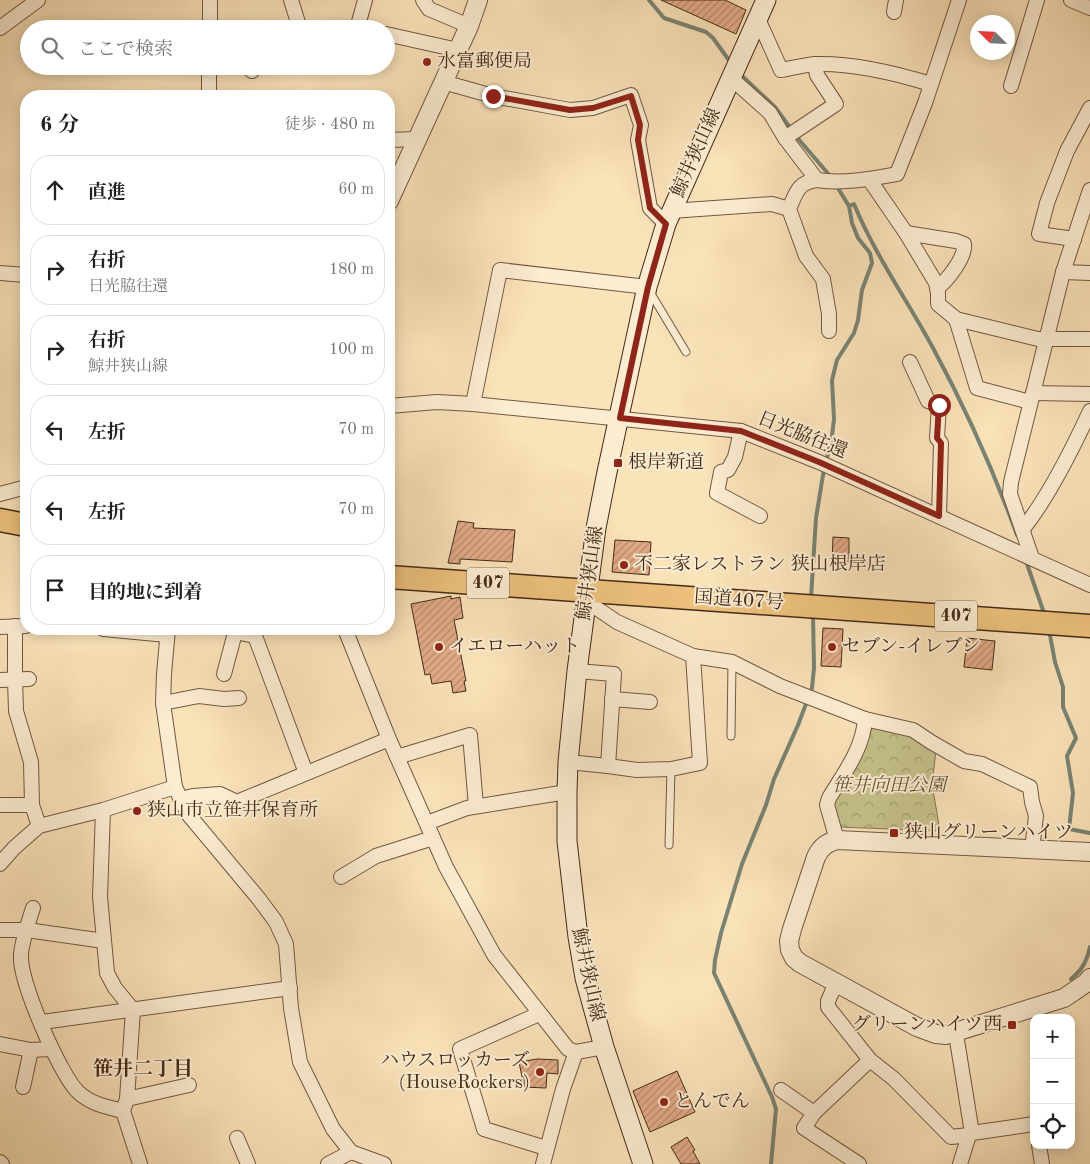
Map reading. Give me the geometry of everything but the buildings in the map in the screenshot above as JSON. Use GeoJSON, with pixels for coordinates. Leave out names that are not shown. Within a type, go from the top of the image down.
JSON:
{"type":"FeatureCollection","features":[{"type":"Feature","properties":{"kind":"highway"},"geometry":{"type":"LineString","coordinates":[[0,520],[20,523]]}},
{"type":"Feature","properties":{"kind":"highway","name":"国道407号"},"geometry":{"type":"LineString","coordinates":[[395,578],[587,595],[812,606],[1090,626]]}},
{"type":"Feature","properties":{"kind":"main road","name":"鯨井狭山線"},"geometry":{"type":"LineString","coordinates":[[645,1164],[604,1047],[585,978],[578,937],[568,849],[566,792],[577,671],[607,472],[648,287],[668,217],[766,0]]}},
{"type":"Feature","properties":{"kind":"street"},"geometry":{"type":"LineString","coordinates":[[0,28],[38,0]]}},
{"type":"Feature","properties":{"kind":"street"},"geometry":{"type":"LineString","coordinates":[[210,0],[210,20]]}},
{"type":"Feature","properties":{"kind":"street"},"geometry":{"type":"LineString","coordinates":[[290,0],[297,20]]}},
{"type":"Feature","properties":{"kind":"street"},"geometry":{"type":"LineString","coordinates":[[361,20],[365,0]]}},
{"type":"Feature","properties":{"kind":"street"},"geometry":{"type":"LineString","coordinates":[[423,0],[429,10],[469,26]]}},
{"type":"Feature","properties":{"kind":"street"},"geometry":{"type":"LineString","coordinates":[[395,188],[469,26],[478,0]]}},
{"type":"Feature","properties":{"kind":"street"},"geometry":{"type":"LineString","coordinates":[[829,331],[829,314],[823,279],[806,256],[789,208],[798,189],[807,181],[869,179],[897,174],[920,118],[959,0]]}},
{"type":"Feature","properties":{"kind":"street"},"geometry":{"type":"LineString","coordinates":[[1011,86],[1038,0]]}},
{"type":"Feature","properties":{"kind":"street"},"geometry":{"type":"LineString","coordinates":[[1071,0],[1090,8]]}},
{"type":"Feature","properties":{"kind":"street"},"geometry":{"type":"LineString","coordinates":[[758,19],[781,70],[816,64],[848,66],[901,75],[931,84]]}},
{"type":"Feature","properties":{"kind":"street"},"geometry":{"type":"LineString","coordinates":[[395,36],[458,50]]}},
{"type":"Feature","properties":{"kind":"street"},"geometry":{"type":"LineString","coordinates":[[786,137],[836,104],[817,75],[816,64]]}},
{"type":"Feature","properties":{"kind":"street"},"geometry":{"type":"LineString","coordinates":[[734,73],[770,113],[786,137],[822,180]]}},
{"type":"Feature","properties":{"kind":"street"},"geometry":{"type":"LineString","coordinates":[[209,75],[209,90]]}},
{"type":"Feature","properties":{"kind":"street"},"geometry":{"type":"LineString","coordinates":[[443,82],[493,96],[570,110],[593,108],[631,96],[640,125],[638,140],[650,208],[668,217],[772,204],[789,208]]}},
{"type":"Feature","properties":{"kind":"street"},"geometry":{"type":"LineString","coordinates":[[1074,239],[1039,234],[1047,203],[1067,151],[1090,108]]}},
{"type":"Feature","properties":{"kind":"street"},"geometry":{"type":"LineString","coordinates":[[395,140],[417,139]]}},
{"type":"Feature","properties":{"kind":"street"},"geometry":{"type":"LineString","coordinates":[[869,179],[906,233],[936,283],[938,304],[956,319],[1038,339],[1090,339]]}},
{"type":"Feature","properties":{"kind":"street"},"geometry":{"type":"LineString","coordinates":[[1031,557],[1010,494],[1010,482],[1064,272],[1090,190]]}},
{"type":"Feature","properties":{"kind":"street"},"geometry":{"type":"LineString","coordinates":[[906,233],[964,244],[963,254],[946,282],[937,288]]}},
{"type":"Feature","properties":{"kind":"street"},"geometry":{"type":"LineString","coordinates":[[473,404],[500,270],[648,287]]}},
{"type":"Feature","properties":{"kind":"street"},"geometry":{"type":"LineString","coordinates":[[1064,272],[1090,273]]}},
{"type":"Feature","properties":{"kind":"street"},"geometry":{"type":"LineString","coordinates":[[0,273],[20,275]]}},
{"type":"Feature","properties":{"kind":"street"},"geometry":{"type":"LineString","coordinates":[[956,319],[977,388],[1032,398],[1090,394]]}},
{"type":"Feature","properties":{"kind":"street"},"geometry":{"type":"LineString","coordinates":[[910,362],[928,401],[939,405],[937,438],[941,443],[939,516]]}},
{"type":"Feature","properties":{"kind":"street","name":"日光脇往還"},"geometry":{"type":"LineString","coordinates":[[395,406],[437,402],[473,404],[741,431],[820,462],[1090,584]]}},
{"type":"Feature","properties":{"kind":"street"},"geometry":{"type":"LineString","coordinates":[[1023,529],[1034,515],[1090,412]]}},
{"type":"Feature","properties":{"kind":"street"},"geometry":{"type":"LineString","coordinates":[[741,431],[735,457],[728,470],[720,472],[717,493],[760,516]]}},
{"type":"Feature","properties":{"kind":"street"},"geometry":{"type":"LineString","coordinates":[[0,494],[20,489]]}},
{"type":"Feature","properties":{"kind":"street"},"geometry":{"type":"LineString","coordinates":[[587,595],[618,622],[693,656],[732,662],[780,686],[865,719],[913,730],[964,761],[982,764],[1030,788],[1036,816],[1032,850]]}},
{"type":"Feature","properties":{"kind":"street"},"geometry":{"type":"LineString","coordinates":[[0,627],[20,626]]}},
{"type":"Feature","properties":{"kind":"street"},"geometry":{"type":"LineString","coordinates":[[20,635],[15,679],[16,711],[31,762],[32,805],[40,826]]}},
{"type":"Feature","properties":{"kind":"street"},"geometry":{"type":"LineString","coordinates":[[168,635],[164,674],[164,703],[178,793],[188,814],[276,922],[286,944],[291,1008],[300,1062],[333,1129],[351,1152],[384,1164]]}},
{"type":"Feature","properties":{"kind":"street"},"geometry":{"type":"LineString","coordinates":[[224,674],[235,635]]}},
{"type":"Feature","properties":{"kind":"street"},"geometry":{"type":"LineString","coordinates":[[252,635],[255,636],[306,773]]}},
{"type":"Feature","properties":{"kind":"street"},"geometry":{"type":"LineString","coordinates":[[347,635],[397,757],[446,867],[494,955],[568,1049],[576,1052],[604,1047]]}},
{"type":"Feature","properties":{"kind":"street"},"geometry":{"type":"LineString","coordinates":[[568,762],[637,770],[671,769],[700,763],[693,656]]}},
{"type":"Feature","properties":{"kind":"street"},"geometry":{"type":"LineString","coordinates":[[577,671],[614,674],[608,766]]}},
{"type":"Feature","properties":{"kind":"street"},"geometry":{"type":"LineString","coordinates":[[0,680],[29,679]]}},
{"type":"Feature","properties":{"kind":"street"},"geometry":{"type":"LineString","coordinates":[[164,703],[199,696],[224,699],[239,698]]}},
{"type":"Feature","properties":{"kind":"street"},"geometry":{"type":"LineString","coordinates":[[612,699],[650,702]]}},
{"type":"Feature","properties":{"kind":"street"},"geometry":{"type":"LineString","coordinates":[[837,840],[827,805],[829,798],[858,749],[863,737],[865,719]]}},
{"type":"Feature","properties":{"kind":"street"},"geometry":{"type":"LineString","coordinates":[[397,757],[470,735],[476,806]]}},
{"type":"Feature","properties":{"kind":"street"},"geometry":{"type":"LineString","coordinates":[[0,864],[14,848],[40,826],[178,793],[193,796],[220,794],[237,802],[389,738]]}},
{"type":"Feature","properties":{"kind":"street"},"geometry":{"type":"LineString","coordinates":[[427,823],[467,808],[566,792]]}},
{"type":"Feature","properties":{"kind":"street"},"geometry":{"type":"LineString","coordinates":[[0,805],[32,805]]}},
{"type":"Feature","properties":{"kind":"street"},"geometry":{"type":"LineString","coordinates":[[103,810],[100,897],[107,973],[115,988],[133,1010],[125,1105],[140,1164]]}},
{"type":"Feature","properties":{"kind":"street"},"geometry":{"type":"LineString","coordinates":[[341,876],[376,856],[433,838]]}},
{"type":"Feature","properties":{"kind":"street"},"geometry":{"type":"LineString","coordinates":[[1090,852],[837,840],[827,842],[820,849],[816,857],[789,941],[790,950],[794,958],[800,963],[926,1031],[946,1035],[956,1034],[1064,998],[1086,983],[1090,978]]}},
{"type":"Feature","properties":{"kind":"street"},"geometry":{"type":"LineString","coordinates":[[33,908],[20,956],[31,1000],[42,1022],[51,1049],[77,1091],[95,1104],[125,1105],[189,1085]]}},
{"type":"Feature","properties":{"kind":"street"},"geometry":{"type":"LineString","coordinates":[[0,930],[27,930],[104,941]]}},
{"type":"Feature","properties":{"kind":"street"},"geometry":{"type":"LineString","coordinates":[[836,983],[828,1001],[828,1007],[870,1060],[894,1079],[951,1137],[1030,1125]]}},
{"type":"Feature","properties":{"kind":"street"},"geometry":{"type":"LineString","coordinates":[[42,1022],[290,988]]}},
{"type":"Feature","properties":{"kind":"street"},"geometry":{"type":"LineString","coordinates":[[539,1014],[460,1049],[484,1129],[546,1148]]}},
{"type":"Feature","properties":{"kind":"street"},"geometry":{"type":"LineString","coordinates":[[956,1034],[971,1134],[960,1164]]}},
{"type":"Feature","properties":{"kind":"street"},"geometry":{"type":"LineString","coordinates":[[0,1044],[31,1050],[51,1049]]}},
{"type":"Feature","properties":{"kind":"street"},"geometry":{"type":"LineString","coordinates":[[23,1086],[31,1050]]}},
{"type":"Feature","properties":{"kind":"street"},"geometry":{"type":"LineString","coordinates":[[543,1164],[563,1090],[576,1052]]}},
{"type":"Feature","properties":{"kind":"street"},"geometry":{"type":"LineString","coordinates":[[859,1164],[804,1128],[814,1113],[870,1060]]}},
{"type":"Feature","properties":{"kind":"street"},"geometry":{"type":"LineString","coordinates":[[781,1090],[814,1113]]}},
{"type":"Feature","properties":{"kind":"street"},"geometry":{"type":"LineString","coordinates":[[238,1138],[248,1164]]}},
{"type":"Feature","properties":{"kind":"street"},"geometry":{"type":"LineString","coordinates":[[1040,1149],[1042,1164]]}},
{"type":"Feature","properties":{"kind":"street"},"geometry":{"type":"LineString","coordinates":[[328,1164],[351,1152]]}},
{"type":"Feature","properties":{"kind":"lane"},"geometry":{"type":"LineString","coordinates":[[648,287],[686,352]]}},
{"type":"Feature","properties":{"kind":"lane"},"geometry":{"type":"LineString","coordinates":[[731,736],[732,662]]}},
{"type":"Feature","properties":{"kind":"lane"},"geometry":{"type":"LineString","coordinates":[[669,845],[671,769]]}},
{"type":"Feature","properties":{"kind":"green space","name":"笹井向田公園"},"geometry":{"type":"Polygon","coordinates":[[[867,725],[911,734],[936,751],[932,784],[940,831],[839,827],[833,801],[867,725]]]}},
{"type":"Feature","properties":{"kind":"waterway"},"geometry":{"type":"LineString","coordinates":[[649,0],[664,18],[706,32],[713,38],[731,63]]}},
{"type":"Feature","properties":{"kind":"waterway"},"geometry":{"type":"LineString","coordinates":[[740,74],[775,107],[791,129]]}},
{"type":"Feature","properties":{"kind":"waterway"},"geometry":{"type":"LineString","coordinates":[[795,135],[831,177]]}},
{"type":"Feature","properties":{"kind":"waterway"},"geometry":{"type":"LineString","coordinates":[[826,462],[834,419],[832,380],[837,360],[854,333],[858,320],[862,290],[872,263],[870,253],[858,238],[852,223],[849,206],[836,185]]}},
{"type":"Feature","properties":{"kind":"waterway"},"geometry":{"type":"LineString","coordinates":[[849,206],[854,204],[881,259],[945,370],[999,488],[1017,535]]}},
{"type":"Feature","properties":{"kind":"waterway"},"geometry":{"type":"LineString","coordinates":[[811,598],[816,518],[824,469]]}},
{"type":"Feature","properties":{"kind":"waterway"},"geometry":{"type":"LineString","coordinates":[[1026,561],[1045,616]]}},
{"type":"Feature","properties":{"kind":"waterway"},"geometry":{"type":"LineString","coordinates":[[771,1164],[776,1109],[714,973],[721,933],[742,864],[766,805],[774,779],[812,688],[814,668],[813,615]]}},
{"type":"Feature","properties":{"kind":"waterway"},"geometry":{"type":"LineString","coordinates":[[1049,630],[1055,662],[1063,687],[1063,707],[1076,738],[1067,756],[1073,793],[1069,829],[1090,833]]}},
{"type":"Feature","properties":{"kind":"waterway"},"geometry":{"type":"LineString","coordinates":[[1071,979],[1084,965],[1090,947]]}},
{"type":"Feature","properties":{"kind":"place","name":"水富郵便局"},"geometry":{"type":"Point","coordinates":[427,62]}},
{"type":"Feature","properties":{"kind":"place","name":"根岸新道"},"geometry":{"type":"Point","coordinates":[618,463]}},
{"type":"Feature","properties":{"kind":"place","name":"不二家レストラン 狭山根岸店"},"geometry":{"type":"Point","coordinates":[624,565]}},
{"type":"Feature","properties":{"kind":"place","name":"イエローハット"},"geometry":{"type":"Point","coordinates":[439,647]}},
{"type":"Feature","properties":{"kind":"place","name":"セブン-イレブン"},"geometry":{"type":"Point","coordinates":[832,647]}},
{"type":"Feature","properties":{"kind":"place","name":"狭山市立笹井保育所"},"geometry":{"type":"Point","coordinates":[137,811]}},
{"type":"Feature","properties":{"kind":"place","name":"狭山グリーンハイツ"},"geometry":{"type":"Point","coordinates":[894,833]}},
{"type":"Feature","properties":{"kind":"place","name":"グリーンハイツ西"},"geometry":{"type":"Point","coordinates":[1012,1025]}},
{"type":"Feature","properties":{"kind":"place","name":"ハウスロッカーズ (HouseRockers)"},"geometry":{"type":"Point","coordinates":[540,1072]}},
{"type":"Feature","properties":{"kind":"place","name":"とんでん"},"geometry":{"type":"Point","coordinates":[664,1102]}},
{"type":"Feature","properties":{"kind":"district","name":"笹井二丁目"},"geometry":{"type":"Point","coordinates":[143,1070]}},
{"type":"Feature","properties":{"kind":"route"},"geometry":{"type":"LineString","coordinates":[[493,96],[570,110],[593,108],[631,96],[640,125],[638,140],[650,208],[666,224],[648,287],[620,418],[741,431],[819,462],[939,516],[941,443],[937,438],[939,405]]}}]}
